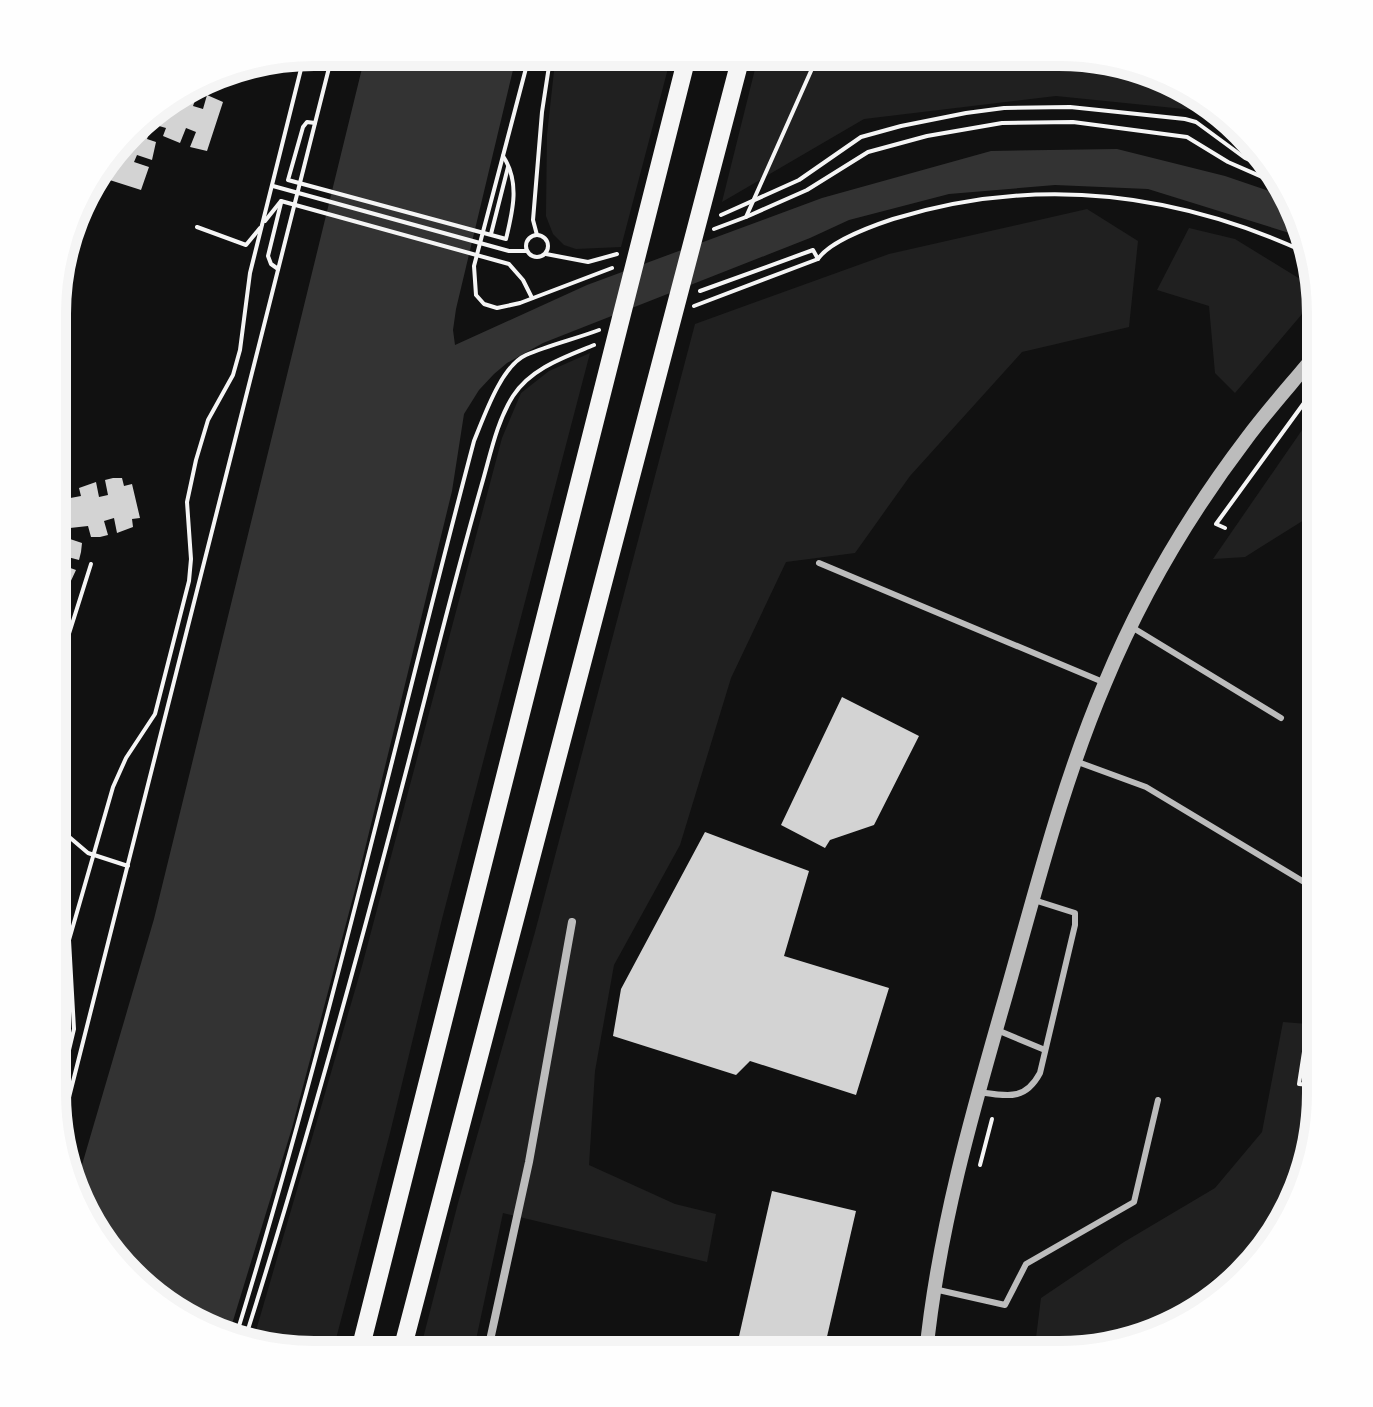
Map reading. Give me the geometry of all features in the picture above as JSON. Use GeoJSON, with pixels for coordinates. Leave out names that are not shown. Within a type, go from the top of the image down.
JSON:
{"type":"FeatureCollection","features":[{"type":"Feature","properties":{"kind":"main road"},"geometry":{"type":"LineString","coordinates":[[362,1340],[610,344],[685,66]]}},
{"type":"Feature","properties":{"kind":"main road"},"geometry":{"type":"LineString","coordinates":[[405,1340],[739,66]]}},
{"type":"Feature","properties":{"kind":"street"},"geometry":{"type":"LineString","coordinates":[[928,1340],[949,1209],[979,1092],[1075,761],[1105,683],[1130,626],[1175,545],[1227,466],[1306,366]]}},
{"type":"Feature","properties":{"kind":"street"},"geometry":{"type":"LineString","coordinates":[[490,1340],[529,1162],[572,922]]}},
{"type":"Feature","properties":{"kind":"lane"},"geometry":{"type":"LineString","coordinates":[[819,563],[1105,683]]}},
{"type":"Feature","properties":{"kind":"lane"},"geometry":{"type":"LineString","coordinates":[[1130,626],[1281,718]]}},
{"type":"Feature","properties":{"kind":"lane"},"geometry":{"type":"LineString","coordinates":[[1075,761],[1146,787],[1306,883]]}},
{"type":"Feature","properties":{"kind":"lane"},"geometry":{"type":"LineString","coordinates":[[979,1092],[1023,1094],[1033,1087],[1040,1073],[1075,925],[1075,913],[1034,900]]}},
{"type":"Feature","properties":{"kind":"lane"},"geometry":{"type":"LineString","coordinates":[[996,1029],[1045,1050]]}},
{"type":"Feature","properties":{"kind":"lane"},"geometry":{"type":"LineString","coordinates":[[934,1289],[1005,1305],[1026,1264],[1134,1202],[1158,1100]]}},
{"type":"Feature","properties":{"kind":"path"},"geometry":{"type":"LineString","coordinates":[[67,1106],[329,66]]}},
{"type":"Feature","properties":{"kind":"path"},"geometry":{"type":"LineString","coordinates":[[527,66],[474,266],[476,295],[484,304],[497,308],[621,265]]}},
{"type":"Feature","properties":{"kind":"path"},"geometry":{"type":"LineString","coordinates":[[546,254],[546,240],[537,235],[533,220],[549,66]]}},
{"type":"Feature","properties":{"kind":"path"},"geometry":{"type":"LineString","coordinates":[[752,202],[814,66]]}},
{"type":"Feature","properties":{"kind":"path"},"geometry":{"type":"LineString","coordinates":[[67,1059],[74,1029],[69,940],[113,787],[126,758],[155,714],[189,581],[191,559],[187,502],[196,460],[208,420],[233,375],[240,350],[250,273],[302,67]]}},
{"type":"Feature","properties":{"kind":"path"},"geometry":{"type":"LineString","coordinates":[[716,217],[799,180],[861,137],[901,126],[1004,108],[1070,107],[1185,119],[1196,122],[1256,163]]}},
{"type":"Feature","properties":{"kind":"path"},"geometry":{"type":"LineString","coordinates":[[315,123],[307,122],[303,127],[288,180],[506,239],[513,207],[514,176],[503,156]]}},
{"type":"Feature","properties":{"kind":"path"},"geometry":{"type":"LineString","coordinates":[[746,217],[807,190],[868,152],[927,136],[1002,123],[1073,122],[1187,137],[1228,162],[1267,179]]}},
{"type":"Feature","properties":{"kind":"path"},"geometry":{"type":"LineString","coordinates":[[491,234],[509,164]]}},
{"type":"Feature","properties":{"kind":"path"},"geometry":{"type":"LineString","coordinates":[[273,186],[509,251],[527,251],[536,257],[546,254],[588,262],[626,250]]}},
{"type":"Feature","properties":{"kind":"path"},"geometry":{"type":"LineString","coordinates":[[692,307],[818,259],[824,250],[879,224],[932,207],[988,197],[1117,196],[1189,211],[1262,233],[1298,249]]}},
{"type":"Feature","properties":{"kind":"path"},"geometry":{"type":"LineString","coordinates":[[278,269],[271,264],[268,256],[281,201]]}},
{"type":"Feature","properties":{"kind":"path"},"geometry":{"type":"LineString","coordinates":[[281,201],[495,258],[517,271],[532,298]]}},
{"type":"Feature","properties":{"kind":"path"},"geometry":{"type":"LineString","coordinates":[[197,227],[246,245],[281,201]]}},
{"type":"Feature","properties":{"kind":"path"},"geometry":{"type":"LineString","coordinates":[[527,251],[528,240],[537,235]]}},
{"type":"Feature","properties":{"kind":"path"},"geometry":{"type":"LineString","coordinates":[[700,291],[813,250],[818,259]]}},
{"type":"Feature","properties":{"kind":"path"},"geometry":{"type":"LineString","coordinates":[[238,1329],[269,1230],[342,961],[474,441],[489,404],[508,371],[523,356],[611,325]]}},
{"type":"Feature","properties":{"kind":"path"},"geometry":{"type":"LineString","coordinates":[[247,1332],[280,1230],[372,904],[499,424],[514,394],[550,363],[610,344]]}},
{"type":"Feature","properties":{"kind":"path"},"geometry":{"type":"LineString","coordinates":[[1225,528],[1216,524],[1306,400]]}},
{"type":"Feature","properties":{"kind":"path"},"geometry":{"type":"LineString","coordinates":[[66,642],[91,564]]}},
{"type":"Feature","properties":{"kind":"path"},"geometry":{"type":"LineString","coordinates":[[67,834],[93,855],[128,866]]}},
{"type":"Feature","properties":{"kind":"path"},"geometry":{"type":"LineString","coordinates":[[1306,1039],[1299,1084],[1306,1085]]}},
{"type":"Feature","properties":{"kind":"path"},"geometry":{"type":"LineString","coordinates":[[980,1166],[995,1109]]}},
{"type":"Feature","properties":{"kind":"shaded area"},"geometry":{"type":"Polygon","coordinates":[[[363,66],[514,66],[456,309],[453,330],[455,345],[587,285],[822,198],[991,151],[1117,149],[1225,176],[1275,193],[1294,234],[1148,189],[1055,185],[949,194],[849,220],[543,343],[507,363],[479,390],[464,414],[452,491],[356,886],[292,1128],[231,1326],[190,1308],[163,1290],[139,1268],[117,1244],[99,1217],[79,1174],[154,919],[363,66]]]}},
{"type":"Feature","properties":{"kind":"shaded area"},"geometry":{"type":"Polygon","coordinates":[[[555,66],[669,66],[621,247],[576,249],[564,245],[553,234],[546,216],[547,135],[555,66]]]}},
{"type":"Feature","properties":{"kind":"shaded area"},"geometry":{"type":"Polygon","coordinates":[[[756,66],[1091,68],[1154,85],[1207,115],[1194,110],[1056,96],[864,119],[722,202],[756,66]]]}},
{"type":"Feature","properties":{"kind":"shaded area"},"geometry":{"type":"Polygon","coordinates":[[[1087,209],[1138,241],[1129,327],[1022,352],[910,476],[855,553],[786,562],[731,678],[680,845],[614,965],[595,1071],[589,1165],[675,1204],[716,1214],[707,1262],[503,1213],[476,1340],[423,1340],[535,932],[695,324],[889,254],[1087,209]]]}},
{"type":"Feature","properties":{"kind":"shaded area"},"geometry":{"type":"Polygon","coordinates":[[[1189,228],[1235,239],[1304,281],[1306,309],[1235,393],[1215,373],[1209,306],[1157,290],[1189,228]]]}},
{"type":"Feature","properties":{"kind":"shaded area"},"geometry":{"type":"Polygon","coordinates":[[[590,353],[336,1340],[282,1339],[255,1334],[362,966],[502,438],[521,393],[549,371],[590,353]]]}},
{"type":"Feature","properties":{"kind":"shaded area"},"geometry":{"type":"Polygon","coordinates":[[[1306,424],[1306,519],[1245,557],[1213,559],[1306,424]]]}},
{"type":"Feature","properties":{"kind":"shaded area"},"geometry":{"type":"Polygon","coordinates":[[[1283,1022],[1306,1024],[1306,1109],[1299,1157],[1281,1203],[1256,1244],[1219,1282],[1213,1279],[1200,1297],[1169,1315],[1139,1328],[1107,1336],[1036,1340],[1041,1298],[1124,1242],[1215,1188],[1262,1132],[1283,1022]]]}},
{"type":"Feature","properties":{"kind":"building"},"geometry":{"type":"Polygon","coordinates":[[[207,95],[223,102],[207,151],[190,147],[196,132],[186,128],[180,143],[163,136],[166,128],[159,126],[149,133],[147,139],[156,142],[152,160],[137,155],[134,162],[149,167],[141,190],[106,179],[139,139],[163,117],[190,99],[197,96],[193,106],[203,109],[207,95]]]}},
{"type":"Feature","properties":{"kind":"building"},"geometry":{"type":"Polygon","coordinates":[[[122,478],[124,486],[132,484],[140,518],[132,519],[133,527],[117,533],[114,518],[104,521],[108,535],[100,537],[91,537],[88,526],[70,528],[67,538],[82,543],[81,552],[79,560],[66,557],[66,499],[81,496],[79,488],[96,482],[99,497],[108,495],[105,480],[122,478]]]}},
{"type":"Feature","properties":{"kind":"building"},"geometry":{"type":"Polygon","coordinates":[[[66,567],[76,570],[69,585],[66,584],[66,567]]]}},
{"type":"Feature","properties":{"kind":"building"},"geometry":{"type":"Polygon","coordinates":[[[842,697],[919,736],[874,825],[830,840],[825,848],[781,825],[842,697]]]}},
{"type":"Feature","properties":{"kind":"building"},"geometry":{"type":"Polygon","coordinates":[[[705,832],[809,871],[784,956],[889,988],[856,1095],[750,1061],[736,1075],[613,1036],[621,989],[705,832]]]}},
{"type":"Feature","properties":{"kind":"building"},"geometry":{"type":"Polygon","coordinates":[[[772,1191],[856,1211],[826,1340],[738,1340],[772,1191]]]}}]}
